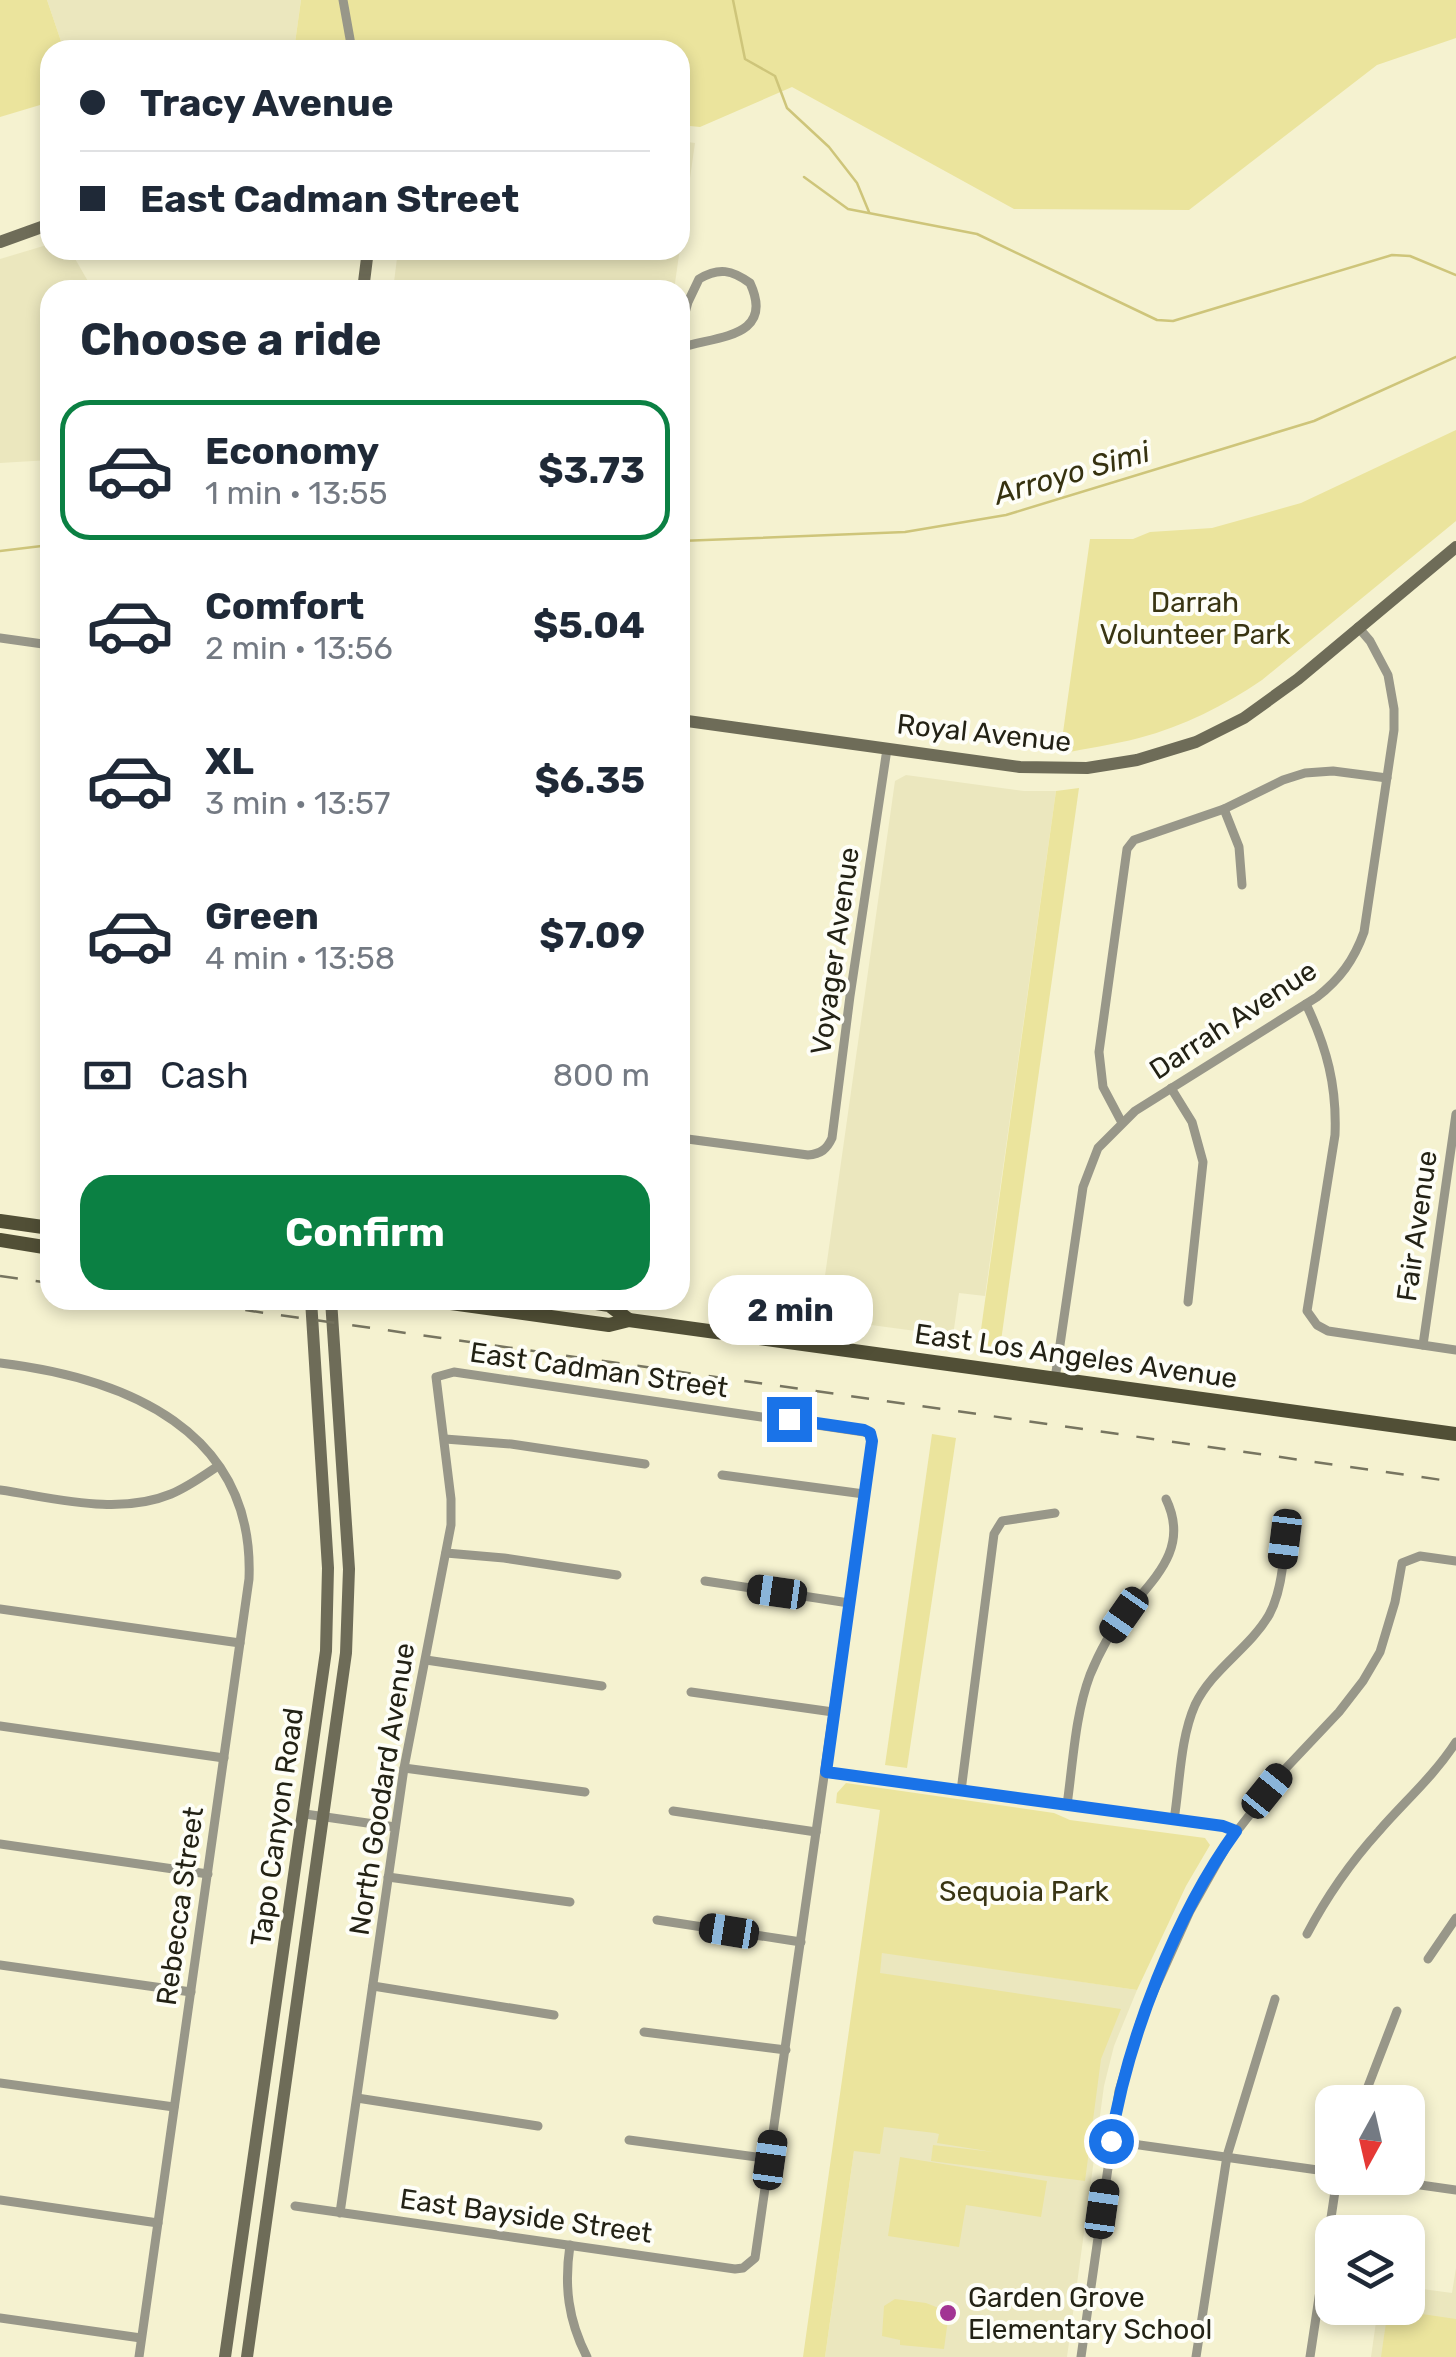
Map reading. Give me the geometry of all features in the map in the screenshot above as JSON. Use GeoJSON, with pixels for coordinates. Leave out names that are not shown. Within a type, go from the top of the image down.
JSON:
{"type":"FeatureCollection","features":[{"type":"Feature","properties":{"kind":"main road"},"geometry":{"type":"LineString","coordinates":[[0,242],[40,228]]}},
{"type":"Feature","properties":{"kind":"main road","name":"Royal Avenue"},"geometry":{"type":"LineString","coordinates":[[690,721],[1046,769],[1138,760],[1196,742],[1244,718],[1298,679],[1456,547]]}},
{"type":"Feature","properties":{"kind":"main road"},"geometry":{"type":"LineString","coordinates":[[0,1221],[40,1227]]}},
{"type":"Feature","properties":{"kind":"main road"},"geometry":{"type":"LineString","coordinates":[[0,1240],[40,1246]]}},
{"type":"Feature","properties":{"kind":"main road","name":"Tapo Canyon Road"},"geometry":{"type":"LineString","coordinates":[[225,2357],[326,1651],[328,1602],[312,1310]]}},
{"type":"Feature","properties":{"kind":"main road","name":"Tapo Canyon Road"},"geometry":{"type":"LineString","coordinates":[[247,2357],[346,1653],[349,1569],[332,1310]]}},
{"type":"Feature","properties":{"kind":"main road","name":"East Los Angeles Avenue"},"geometry":{"type":"LineString","coordinates":[[545,1310],[609,1326],[629,1320],[1456,1434]]}},
{"type":"Feature","properties":{"kind":"main road","name":"East Los Angeles Avenue"},"geometry":{"type":"LineString","coordinates":[[616,1310],[629,1320]]}},
{"type":"Feature","properties":{"kind":"street"},"geometry":{"type":"LineString","coordinates":[[343,0],[350,40]]}},
{"type":"Feature","properties":{"kind":"street"},"geometry":{"type":"LineString","coordinates":[[690,298],[700,279],[723,270],[750,282],[756,308],[746,329],[734,336],[690,344]]}},
{"type":"Feature","properties":{"kind":"street","name":"Darrah Avenue"},"geometry":{"type":"LineString","coordinates":[[1056,1379],[1082,1188],[1098,1148],[1121,1122],[1306,1004],[1332,984],[1357,951],[1364,932],[1394,730],[1392,691],[1383,666],[1358,627]]}},
{"type":"Feature","properties":{"kind":"street"},"geometry":{"type":"LineString","coordinates":[[0,638],[40,644]]}},
{"type":"Feature","properties":{"kind":"street","name":"Voyager Avenue"},"geometry":{"type":"LineString","coordinates":[[690,1139],[790,1154],[818,1154],[832,1138],[887,749]]}},
{"type":"Feature","properties":{"kind":"street"},"geometry":{"type":"LineString","coordinates":[[1121,1122],[1103,1087],[1099,1052],[1127,849],[1141,836],[1224,809],[1305,773],[1333,771],[1387,778]]}},
{"type":"Feature","properties":{"kind":"street"},"geometry":{"type":"LineString","coordinates":[[1224,809],[1239,847],[1242,886]]}},
{"type":"Feature","properties":{"kind":"street"},"geometry":{"type":"LineString","coordinates":[[1306,1004],[1329,1060],[1336,1110],[1336,1135],[1308,1310],[1317,1325],[1328,1331],[1456,1350]]}},
{"type":"Feature","properties":{"kind":"street"},"geometry":{"type":"LineString","coordinates":[[1171,1088],[1192,1122],[1203,1162],[1188,1302]]}},
{"type":"Feature","properties":{"kind":"street","name":"Fair Avenue"},"geometry":{"type":"LineString","coordinates":[[1424,1345],[1456,1114]]}},
{"type":"Feature","properties":{"kind":"street"},"geometry":{"type":"LineString","coordinates":[[1440,1226],[1456,1228]]}},
{"type":"Feature","properties":{"kind":"street","name":"Rebecca Street"},"geometry":{"type":"LineString","coordinates":[[0,1363],[76,1376],[144,1400],[186,1429],[218,1466],[236,1502],[248,1547],[249,1579],[138,2357]]}},
{"type":"Feature","properties":{"kind":"street","name":"East Cadman Street"},"geometry":{"type":"LineString","coordinates":[[440,1374],[454,1372],[870,1433],[864,1494]]}},
{"type":"Feature","properties":{"kind":"street","name":"North Goodard Avenue"},"geometry":{"type":"LineString","coordinates":[[340,2213],[404,1768],[446,1553],[452,1498],[436,1382],[440,1374]]}},
{"type":"Feature","properties":{"kind":"street"},"geometry":{"type":"LineString","coordinates":[[445,1439],[511,1444],[645,1464]]}},
{"type":"Feature","properties":{"kind":"street"},"geometry":{"type":"LineString","coordinates":[[0,1490],[99,1504],[128,1504],[170,1494],[218,1466]]}},
{"type":"Feature","properties":{"kind":"street"},"geometry":{"type":"LineString","coordinates":[[629,2140],[770,2160],[826,1772],[864,1494],[722,1474]]}},
{"type":"Feature","properties":{"kind":"street"},"geometry":{"type":"LineString","coordinates":[[1067,1806],[1088,1680],[1108,1637],[1164,1565],[1174,1543],[1175,1518],[1166,1499]]}},
{"type":"Feature","properties":{"kind":"street"},"geometry":{"type":"LineString","coordinates":[[961,1791],[994,1534],[1002,1521],[1055,1513]]}},
{"type":"Feature","properties":{"kind":"street"},"geometry":{"type":"LineString","coordinates":[[1174,1820],[1188,1726],[1196,1704],[1215,1675],[1269,1615],[1278,1590],[1285,1516]]}},
{"type":"Feature","properties":{"kind":"street"},"geometry":{"type":"LineString","coordinates":[[446,1553],[617,1574]]}},
{"type":"Feature","properties":{"kind":"street"},"geometry":{"type":"LineString","coordinates":[[1081,2357],[1119,2092],[1140,2022],[1190,1911],[1236,1831],[1287,1766],[1364,1681],[1388,1630],[1402,1563],[1420,1556],[1456,1561]]}},
{"type":"Feature","properties":{"kind":"street"},"geometry":{"type":"LineString","coordinates":[[705,1581],[849,1602]]}},
{"type":"Feature","properties":{"kind":"street"},"geometry":{"type":"LineString","coordinates":[[0,1609],[240,1643]]}},
{"type":"Feature","properties":{"kind":"street"},"geometry":{"type":"LineString","coordinates":[[426,1660],[602,1686]]}},
{"type":"Feature","properties":{"kind":"street"},"geometry":{"type":"LineString","coordinates":[[691,1692],[833,1712]]}},
{"type":"Feature","properties":{"kind":"street"},"geometry":{"type":"LineString","coordinates":[[0,1726],[224,1758]]}},
{"type":"Feature","properties":{"kind":"street"},"geometry":{"type":"LineString","coordinates":[[1308,1934],[1326,1898],[1352,1862],[1432,1776],[1456,1742]]}},
{"type":"Feature","properties":{"kind":"street"},"geometry":{"type":"LineString","coordinates":[[404,1768],[585,1792]]}},
{"type":"Feature","properties":{"kind":"street"},"geometry":{"type":"LineString","coordinates":[[826,1772],[1236,1831]]}},
{"type":"Feature","properties":{"kind":"street"},"geometry":{"type":"LineString","coordinates":[[673,1811],[816,1832]]}},
{"type":"Feature","properties":{"kind":"street"},"geometry":{"type":"LineString","coordinates":[[305,1814],[395,1826]]}},
{"type":"Feature","properties":{"kind":"street"},"geometry":{"type":"LineString","coordinates":[[0,1844],[208,1874]]}},
{"type":"Feature","properties":{"kind":"street"},"geometry":{"type":"LineString","coordinates":[[388,1877],[570,1902]]}},
{"type":"Feature","properties":{"kind":"street"},"geometry":{"type":"LineString","coordinates":[[1428,1959],[1456,1918]]}},
{"type":"Feature","properties":{"kind":"street"},"geometry":{"type":"LineString","coordinates":[[658,1920],[801,1942]]}},
{"type":"Feature","properties":{"kind":"street"},"geometry":{"type":"LineString","coordinates":[[0,1965],[191,1992]]}},
{"type":"Feature","properties":{"kind":"street"},"geometry":{"type":"LineString","coordinates":[[373,1986],[554,2015]]}},
{"type":"Feature","properties":{"kind":"street"},"geometry":{"type":"LineString","coordinates":[[1196,2357],[1228,2156],[1275,1999]]}},
{"type":"Feature","properties":{"kind":"street"},"geometry":{"type":"LineString","coordinates":[[1368,2085],[1397,2011]]}},
{"type":"Feature","properties":{"kind":"street"},"geometry":{"type":"LineString","coordinates":[[644,2032],[786,2050]]}},
{"type":"Feature","properties":{"kind":"street"},"geometry":{"type":"LineString","coordinates":[[0,2082],[174,2108]]}},
{"type":"Feature","properties":{"kind":"street"},"geometry":{"type":"LineString","coordinates":[[357,2098],[538,2126]]}},
{"type":"Feature","properties":{"kind":"street"},"geometry":{"type":"LineString","coordinates":[[1111,2141],[1315,2171]]}},
{"type":"Feature","properties":{"kind":"street","name":"East Bayside Street"},"geometry":{"type":"LineString","coordinates":[[295,2206],[734,2269],[750,2264],[759,2251],[770,2160]]}},
{"type":"Feature","properties":{"kind":"street"},"geometry":{"type":"LineString","coordinates":[[1425,2186],[1456,2190]]}},
{"type":"Feature","properties":{"kind":"street"},"geometry":{"type":"LineString","coordinates":[[1310,2357],[1332,2195]]}},
{"type":"Feature","properties":{"kind":"street"},"geometry":{"type":"LineString","coordinates":[[0,2200],[158,2222]]}},
{"type":"Feature","properties":{"kind":"street"},"geometry":{"type":"LineString","coordinates":[[570,2245],[568,2306],[586,2357]]}},
{"type":"Feature","properties":{"kind":"street"},"geometry":{"type":"LineString","coordinates":[[0,2318],[141,2338]]}},
{"type":"Feature","properties":{"kind":"shaded area"},"geometry":{"type":"Polygon","coordinates":[[[47,0],[301,0],[295,40],[61,40],[47,0]]]}},
{"type":"Feature","properties":{"kind":"shaded area"},"geometry":{"type":"Polygon","coordinates":[[[690,142],[695,143],[690,178],[690,142]]]}},
{"type":"Feature","properties":{"kind":"shaded area"},"geometry":{"type":"Polygon","coordinates":[[[40,247],[40,260],[76,260],[87,280],[40,280],[40,461],[0,463],[0,259],[40,247]]]}},
{"type":"Feature","properties":{"kind":"shaded area"},"geometry":{"type":"Polygon","coordinates":[[[397,260],[678,260],[676,280],[394,280],[397,260]]]}},
{"type":"Feature","properties":{"kind":"shaded area"},"geometry":{"type":"Polygon","coordinates":[[[906,775],[1024,791],[1056,791],[985,1296],[959,1293],[953,1336],[819,1318],[895,781],[906,775]]]}},
{"type":"Feature","properties":{"kind":"shaded area"},"geometry":{"type":"Polygon","coordinates":[[[882,1952],[1137,1990],[1114,2046],[1104,2086],[1067,2357],[825,2357],[882,1952]]]}},
{"type":"Feature","properties":{"kind":"shaded area"},"geometry":{"type":"Polygon","coordinates":[[[1456,2268],[1456,2357],[1371,2357],[1376,2325],[1425,2325],[1425,2289],[1452,2293],[1456,2268]]]}},
{"type":"Feature","properties":{"kind":"green space"},"geometry":{"type":"Polygon","coordinates":[[[0,0],[47,0],[61,40],[40,40],[40,105],[0,117],[0,0]]]}},
{"type":"Feature","properties":{"kind":"green space"},"geometry":{"type":"Polygon","coordinates":[[[301,0],[1456,0],[1456,38],[1377,65],[1189,210],[1014,209],[792,87],[700,127],[690,126],[690,40],[295,40],[301,0]]]}},
{"type":"Feature","properties":{"kind":"green space","name":"Darrah Volunteer Park"},"geometry":{"type":"Polygon","coordinates":[[[1456,430],[1456,521],[1262,680],[1218,707],[1172,728],[1060,754],[1090,539],[1133,539],[1150,532],[1212,528],[1301,503],[1456,430]]]}},
{"type":"Feature","properties":{"kind":"green space"},"geometry":{"type":"Polygon","coordinates":[[[1079,788],[1000,1348],[979,1344],[1056,791],[1079,788]]]}},
{"type":"Feature","properties":{"kind":"green space"},"geometry":{"type":"Polygon","coordinates":[[[932,1434],[956,1438],[907,1768],[885,1765],[932,1434]]]}},
{"type":"Feature","properties":{"kind":"green space","name":"Sequoia Park"},"geometry":{"type":"Polygon","coordinates":[[[846,1783],[1205,1838],[1210,1845],[1137,1990],[882,1953],[880,1973],[1121,2009],[1101,2059],[1085,2181],[931,2161],[933,2145],[993,2152],[937,2143],[939,2134],[935,2133],[884,2127],[880,2154],[854,2151],[825,2357],[803,2357],[880,1810],[836,1803],[837,1793],[846,1783]]]}},
{"type":"Feature","properties":{"kind":"green space"},"geometry":{"type":"Polygon","coordinates":[[[900,2157],[1047,2181],[1041,2217],[966,2205],[959,2247],[888,2236],[900,2157]]]}},
{"type":"Feature","properties":{"kind":"green space"},"geometry":{"type":"Polygon","coordinates":[[[895,2299],[926,2303],[949,2312],[944,2349],[900,2345],[900,2340],[882,2336],[884,2306],[895,2299]]]}},
{"type":"Feature","properties":{"kind":"green space"},"geometry":{"type":"Polygon","coordinates":[[[1425,2314],[1456,2319],[1456,2357],[1381,2357],[1386,2325],[1425,2325],[1425,2314]]]}},
{"type":"Feature","properties":{"kind":"waterway"},"geometry":{"type":"LineString","coordinates":[[733,0],[745,59],[775,76],[787,108],[829,147],[857,183],[869,212]]}},
{"type":"Feature","properties":{"kind":"waterway"},"geometry":{"type":"LineString","coordinates":[[804,177],[848,209],[977,234],[1157,320],[1173,321],[1392,255],[1410,256],[1456,275]]}},
{"type":"Feature","properties":{"kind":"waterway","name":"Arroyo Simi"},"geometry":{"type":"LineString","coordinates":[[690,541],[905,532],[1006,515],[1314,421],[1456,357]]}},
{"type":"Feature","properties":{"kind":"waterway","name":"Arroyo Simi"},"geometry":{"type":"LineString","coordinates":[[0,551],[40,546]]}},
{"type":"Feature","properties":{"kind":"railway"},"geometry":{"type":"LineString","coordinates":[[0,1276],[40,1282]]}},
{"type":"Feature","properties":{"kind":"railway"},"geometry":{"type":"LineString","coordinates":[[244,1310],[1456,1482]]}},
{"type":"Feature","properties":{"kind":"place","name":"Garden Grove Elementary School"},"geometry":{"type":"Point","coordinates":[948,2313]}},
{"type":"Feature","properties":{"kind":"route"},"geometry":{"type":"LineString","coordinates":[[789,1419],[864,1430],[870,1433],[872,1441],[826,1772],[1223,1826],[1236,1831],[1204,1883],[1140,2022],[1119,2092],[1111,2141]]}}]}
